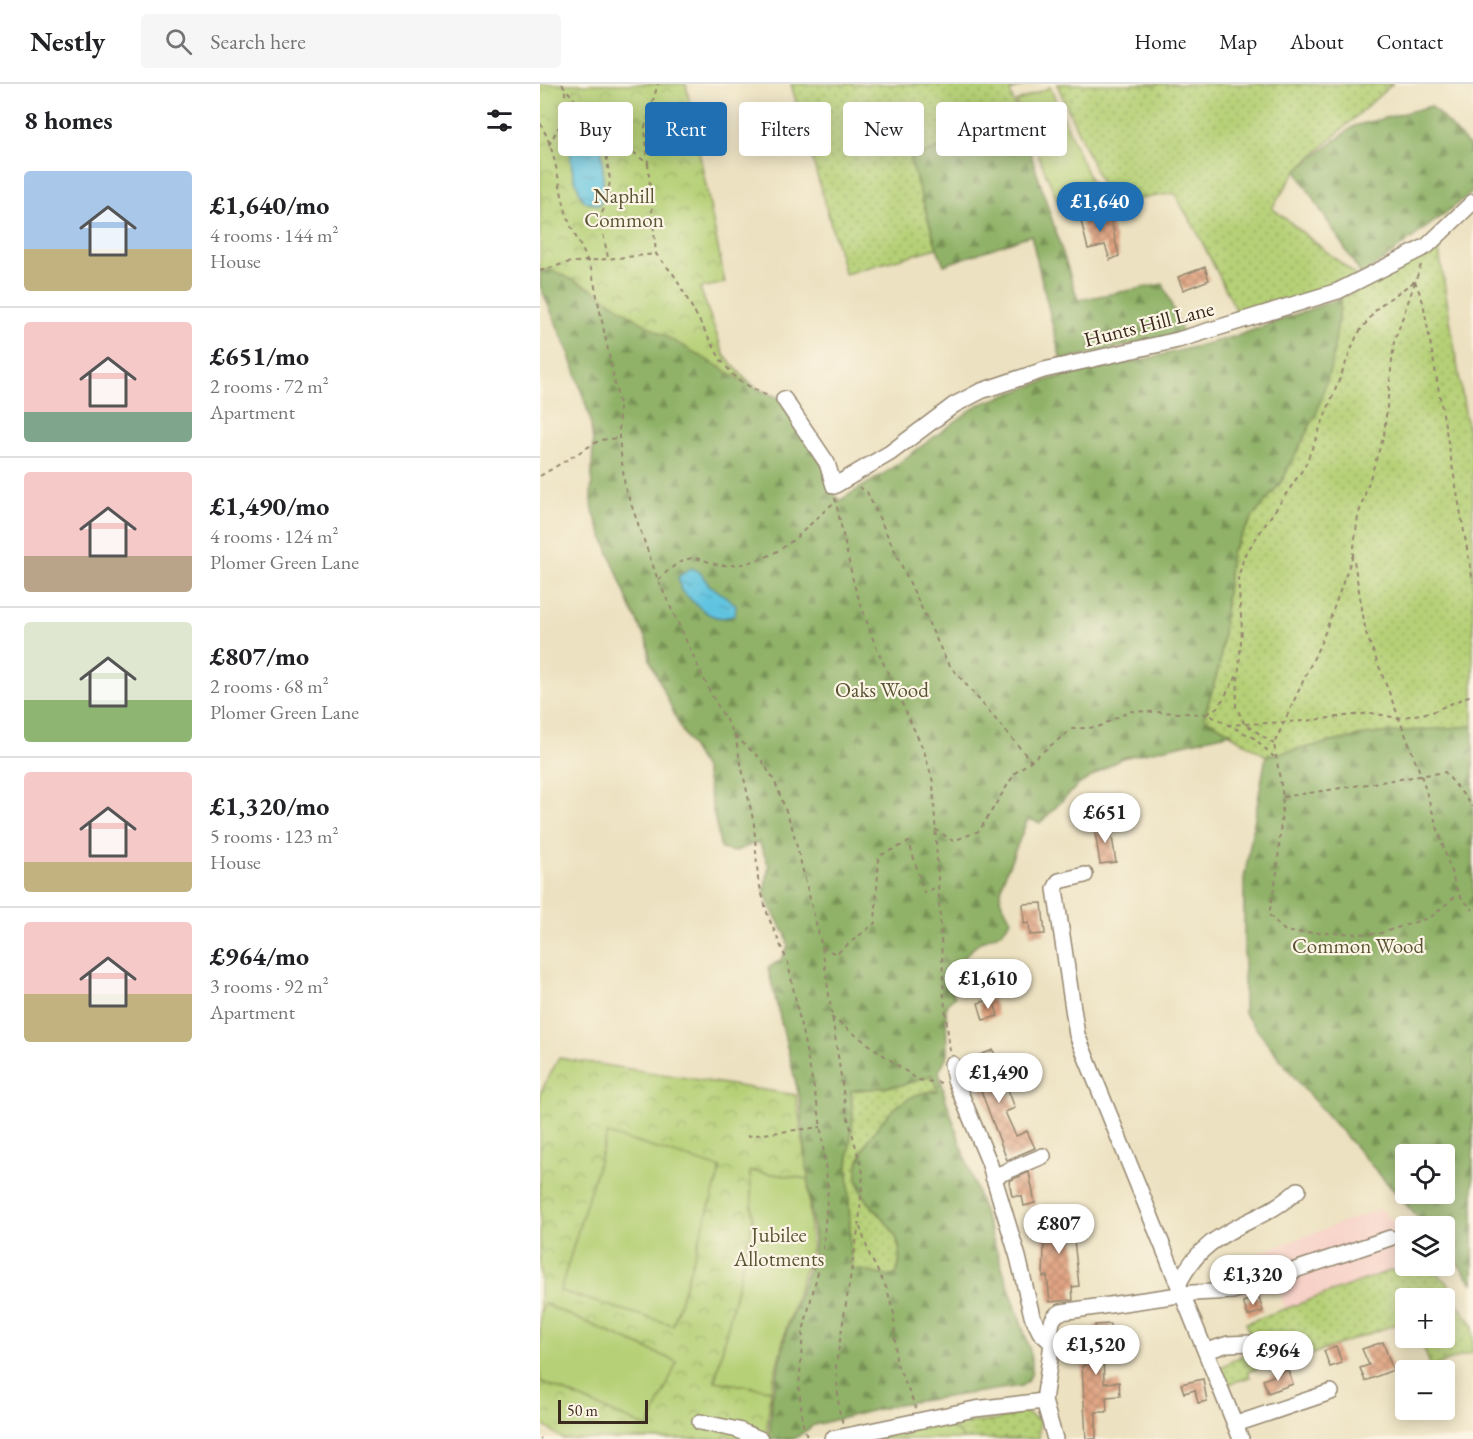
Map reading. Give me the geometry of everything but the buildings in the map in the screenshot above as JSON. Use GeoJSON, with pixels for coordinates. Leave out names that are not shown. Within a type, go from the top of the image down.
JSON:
{"type":"FeatureCollection","features":[{"type":"Feature","properties":{"kind":"street","name":"Hunts Hill Lane"},"geometry":{"type":"LineString","coordinates":[[839,489],[954,405],[981,391],[1044,370],[1178,340],[1270,314],[1347,287],[1427,246],[1473,202]]}},
{"type":"Feature","properties":{"kind":"street"},"geometry":{"type":"LineString","coordinates":[[784,399],[827,463],[839,489]]}},
{"type":"Feature","properties":{"kind":"street"},"geometry":{"type":"LineString","coordinates":[[1085,875],[1059,881],[1055,889],[1077,1035],[1241,1439]]}},
{"type":"Feature","properties":{"kind":"street"},"geometry":{"type":"LineString","coordinates":[[952,1064],[955,1080],[993,1177],[1018,1257],[1032,1316],[1040,1332],[1052,1343]]}},
{"type":"Feature","properties":{"kind":"street"},"geometry":{"type":"LineString","coordinates":[[993,1177],[1043,1156]]}},
{"type":"Feature","properties":{"kind":"street"},"geometry":{"type":"LineString","coordinates":[[1181,1289],[1200,1250],[1220,1235],[1288,1199],[1298,1190]]}},
{"type":"Feature","properties":{"kind":"street"},"geometry":{"type":"LineString","coordinates":[[1055,1439],[1044,1401],[1052,1343],[1051,1324],[1056,1314],[1181,1289],[1233,1291],[1390,1238]]}},
{"type":"Feature","properties":{"kind":"street"},"geometry":{"type":"LineString","coordinates":[[1207,1351],[1228,1344],[1252,1343]]}},
{"type":"Feature","properties":{"kind":"street"},"geometry":{"type":"LineString","coordinates":[[1236,1424],[1331,1392]]}},
{"type":"Feature","properties":{"kind":"street"},"geometry":{"type":"LineString","coordinates":[[839,1437],[920,1420],[1044,1401]]}},
{"type":"Feature","properties":{"kind":"street"},"geometry":{"type":"LineString","coordinates":[[700,1422],[738,1430],[760,1439]]}},
{"type":"Feature","properties":{"kind":"path"},"geometry":{"type":"LineString","coordinates":[[549,145],[566,113],[562,84]]}},
{"type":"Feature","properties":{"kind":"path"},"geometry":{"type":"LineString","coordinates":[[658,84],[645,127],[656,254],[674,275],[721,360],[733,375],[762,394],[784,399]]}},
{"type":"Feature","properties":{"kind":"path"},"geometry":{"type":"LineString","coordinates":[[564,90],[575,102]]}},
{"type":"Feature","properties":{"kind":"path"},"geometry":{"type":"LineString","coordinates":[[540,123],[549,145],[578,246],[588,260],[619,404],[619,438],[625,487],[658,580],[708,690],[735,736],[761,759],[775,783],[792,827],[822,947],[846,1111],[863,1173],[859,1224],[836,1365],[839,1437]]}},
{"type":"Feature","properties":{"kind":"path"},"geometry":{"type":"LineString","coordinates":[[633,152],[648,164]]}},
{"type":"Feature","properties":{"kind":"path"},"geometry":{"type":"LineString","coordinates":[[607,156],[610,180],[608,201],[600,218],[608,258]]}},
{"type":"Feature","properties":{"kind":"path"},"geometry":{"type":"LineString","coordinates":[[540,271],[552,266],[588,260],[656,254]]}},
{"type":"Feature","properties":{"kind":"path"},"geometry":{"type":"LineString","coordinates":[[1415,281],[1394,342],[1384,435],[1359,516],[1353,555],[1323,638],[1274,744],[1283,797],[1277,872],[1269,915],[1286,932],[1378,934],[1431,917],[1458,894]]}},
{"type":"Feature","properties":{"kind":"path"},"geometry":{"type":"LineString","coordinates":[[1415,281],[1423,302],[1473,582]]}},
{"type":"Feature","properties":{"kind":"path"},"geometry":{"type":"LineString","coordinates":[[1274,744],[1244,723],[1236,706],[1242,629],[1238,579],[1244,556],[1305,466],[1357,335],[1378,306],[1415,281]]}},
{"type":"Feature","properties":{"kind":"path"},"geometry":{"type":"LineString","coordinates":[[540,476],[600,440],[619,438]]}},
{"type":"Feature","properties":{"kind":"path"},"geometry":{"type":"LineString","coordinates":[[658,580],[674,565],[690,558],[718,565],[739,565],[763,559],[803,532],[839,489]]}},
{"type":"Feature","properties":{"kind":"path"},"geometry":{"type":"LineString","coordinates":[[839,489],[867,492],[947,662],[1031,761]]}},
{"type":"Feature","properties":{"kind":"path"},"geometry":{"type":"LineString","coordinates":[[839,489],[854,585],[871,635],[924,751],[933,782],[945,1019],[952,1064]]}},
{"type":"Feature","properties":{"kind":"path"},"geometry":{"type":"LineString","coordinates":[[1353,555],[1366,633],[1421,775],[1458,894],[1473,910]]}},
{"type":"Feature","properties":{"kind":"path"},"geometry":{"type":"LineString","coordinates":[[1207,714],[1219,706],[1239,671]]}},
{"type":"Feature","properties":{"kind":"path"},"geometry":{"type":"LineString","coordinates":[[1227,724],[1284,722],[1371,714],[1398,718],[1432,712],[1473,694]]}},
{"type":"Feature","properties":{"kind":"path"},"geometry":{"type":"LineString","coordinates":[[935,829],[953,841],[979,831],[1015,773],[1072,729],[1098,727],[1130,711],[1207,714],[1254,738],[1275,758]]}},
{"type":"Feature","properties":{"kind":"path"},"geometry":{"type":"LineString","coordinates":[[735,736],[754,824],[758,879],[768,916],[788,963],[821,1128],[828,1188],[823,1252],[803,1331],[800,1362],[799,1387],[803,1425],[808,1439]]}},
{"type":"Feature","properties":{"kind":"path"},"geometry":{"type":"LineString","coordinates":[[1283,797],[1445,772],[1473,807]]}},
{"type":"Feature","properties":{"kind":"path"},"geometry":{"type":"LineString","coordinates":[[822,947],[836,954],[874,923],[879,856],[909,842],[924,893],[938,886]]}},
{"type":"Feature","properties":{"kind":"path"},"geometry":{"type":"LineString","coordinates":[[831,1017],[918,1080],[943,1083],[955,1080]]}},
{"type":"Feature","properties":{"kind":"path"},"geometry":{"type":"LineString","coordinates":[[747,1136],[821,1128]]}},
{"type":"Feature","properties":{"kind":"path"},"geometry":{"type":"LineString","coordinates":[[859,1224],[870,1256],[887,1289],[894,1314],[896,1362],[920,1420]]}},
{"type":"Feature","properties":{"kind":"path"},"geometry":{"type":"LineString","coordinates":[[801,1266],[818,1269]]}},
{"type":"Feature","properties":{"kind":"shaded area"},"geometry":{"type":"Polygon","coordinates":[[[1380,1209],[1395,1223],[1395,1270],[1285,1309],[1277,1281],[1241,1294],[1230,1264],[1380,1209]]]}},
{"type":"Feature","properties":{"kind":"green space","name":"Naphill Common"},"geometry":{"type":"Polygon","coordinates":[[[540,84],[686,84],[690,102],[645,102],[645,156],[700,156],[725,283],[700,288],[724,355],[748,382],[641,322],[592,289],[550,269],[540,272],[540,84]]]}},
{"type":"Feature","properties":{"kind":"green space"},"geometry":{"type":"Polygon","coordinates":[[[791,84],[1027,84],[1010,91],[1014,102],[936,102],[936,149],[924,154],[924,102],[843,102],[843,156],[918,156],[910,159],[937,248],[845,274],[811,156],[831,156],[831,102],[796,102],[791,84]]]}},
{"type":"Feature","properties":{"kind":"green space"},"geometry":{"type":"Polygon","coordinates":[[[1057,84],[1392,84],[1296,171],[1272,208],[1357,276],[1240,318],[1196,230],[1174,193],[1110,204],[1067,107],[1067,102],[1057,84]]]}},
{"type":"Feature","properties":{"kind":"green space"},"geometry":{"type":"Polygon","coordinates":[[[1050,87],[1056,102],[1016,102],[1050,87]]]}},
{"type":"Feature","properties":{"kind":"green space"},"geometry":{"type":"Polygon","coordinates":[[[1431,106],[1473,150],[1473,192],[1362,276],[1296,171],[1354,126],[1431,106]]]}},
{"type":"Feature","properties":{"kind":"green space"},"geometry":{"type":"Polygon","coordinates":[[[1067,127],[1093,187],[1058,202],[1039,156],[1067,156],[1067,127]]]}},
{"type":"Feature","properties":{"kind":"green space"},"geometry":{"type":"Polygon","coordinates":[[[936,149],[936,156],[1031,156],[1078,300],[1163,284],[1183,334],[1061,360],[1031,235],[944,265],[910,159],[924,156],[924,154],[936,149]]]}},
{"type":"Feature","properties":{"kind":"green space"},"geometry":{"type":"Polygon","coordinates":[[[1438,245],[1473,462],[1473,726],[1370,734],[1266,756],[1204,718],[1220,663],[1231,552],[1253,517],[1337,329],[1341,298],[1372,284],[1438,245]]]}},
{"type":"Feature","properties":{"kind":"green space","name":"Oaks Wood"},"geometry":{"type":"Polygon","coordinates":[[[550,269],[592,289],[715,333],[724,355],[741,377],[760,390],[780,398],[828,474],[832,490],[839,501],[885,473],[978,405],[1054,378],[1138,361],[1237,336],[1341,298],[1332,363],[1317,412],[1282,481],[1253,517],[1231,552],[1220,663],[1204,718],[1232,733],[1122,758],[1078,785],[1040,823],[1028,819],[1003,880],[1000,899],[1011,920],[1001,933],[980,942],[965,956],[950,988],[955,997],[946,1005],[947,1056],[939,1071],[945,1097],[1030,1350],[1031,1375],[1021,1386],[899,1404],[814,1425],[794,1439],[769,1439],[772,1397],[787,1329],[813,1255],[814,1241],[800,1100],[768,968],[781,960],[788,947],[786,935],[764,891],[769,866],[759,842],[733,852],[721,849],[705,770],[681,729],[650,660],[648,644],[630,606],[594,514],[591,501],[593,442],[590,418],[570,355],[540,286],[540,272],[550,269]],[[932,1075],[903,1085],[851,1091],[853,1117],[848,1164],[851,1268],[891,1277],[897,1273],[900,1251],[894,1233],[861,1190],[857,1172],[863,1149],[888,1114],[914,1096],[938,1091],[932,1075]]]}},
{"type":"Feature","properties":{"kind":"green space","name":"Common Wood"},"geometry":{"type":"Polygon","coordinates":[[[1473,726],[1473,1283],[1455,1260],[1455,1216],[1416,1216],[1406,1204],[1455,1204],[1455,1144],[1395,1144],[1395,1192],[1303,1088],[1244,1013],[1244,879],[1266,756],[1370,734],[1473,726]]]}},
{"type":"Feature","properties":{"kind":"green space"},"geometry":{"type":"Polygon","coordinates":[[[559,1058],[796,1095],[808,1179],[750,1171],[753,1220],[715,1381],[771,1390],[766,1439],[735,1439],[726,1435],[723,1439],[563,1439],[540,1423],[540,1093],[559,1058]]]}},
{"type":"Feature","properties":{"kind":"green space"},"geometry":{"type":"Polygon","coordinates":[[[932,1075],[938,1091],[922,1093],[901,1103],[883,1120],[863,1149],[857,1172],[861,1190],[894,1233],[900,1251],[897,1273],[891,1278],[851,1268],[848,1163],[853,1117],[851,1090],[903,1085],[932,1075]]]}},
{"type":"Feature","properties":{"kind":"green space"},"geometry":{"type":"Polygon","coordinates":[[[607,1134],[721,1168],[673,1325],[560,1291],[607,1134]]]}},
{"type":"Feature","properties":{"kind":"green space","name":"Jubilee Allotments"},"geometry":{"type":"Polygon","coordinates":[[[750,1171],[808,1179],[811,1250],[786,1329],[771,1390],[715,1381],[753,1220],[750,1171]]]}},
{"type":"Feature","properties":{"kind":"green space"},"geometry":{"type":"Polygon","coordinates":[[[1395,1270],[1395,1276],[1439,1276],[1452,1288],[1395,1288],[1395,1325],[1273,1368],[1271,1364],[1248,1372],[1250,1377],[1225,1385],[1219,1368],[1254,1349],[1246,1323],[1395,1270]]]}},
{"type":"Feature","properties":{"kind":"green space"},"geometry":{"type":"Polygon","coordinates":[[[1455,1298],[1457,1304],[1473,1325],[1473,1352],[1451,1360],[1428,1360],[1424,1348],[1455,1348],[1455,1298]]]}},
{"type":"Feature","properties":{"kind":"green space"},"geometry":{"type":"Polygon","coordinates":[[[544,1304],[677,1362],[648,1428],[540,1381],[540,1313],[544,1304]]]}},
{"type":"Feature","properties":{"kind":"green space"},"geometry":{"type":"Polygon","coordinates":[[[1023,1411],[1039,1420],[1039,1439],[964,1439],[958,1432],[942,1423],[961,1416],[965,1422],[995,1420],[1023,1411]]]}},
{"type":"Feature","properties":{"kind":"green space"},"geometry":{"type":"Polygon","coordinates":[[[942,1423],[958,1432],[964,1439],[862,1439],[942,1423]]]}},
{"type":"Feature","properties":{"kind":"water"},"geometry":{"type":"Polygon","coordinates":[[[571,156],[602,156],[604,195],[599,205],[584,201],[576,184],[571,156]]]}},
{"type":"Feature","properties":{"kind":"water"},"geometry":{"type":"Polygon","coordinates":[[[691,568],[698,571],[709,585],[736,605],[735,615],[719,617],[705,612],[681,591],[678,577],[691,568]]]}}]}
